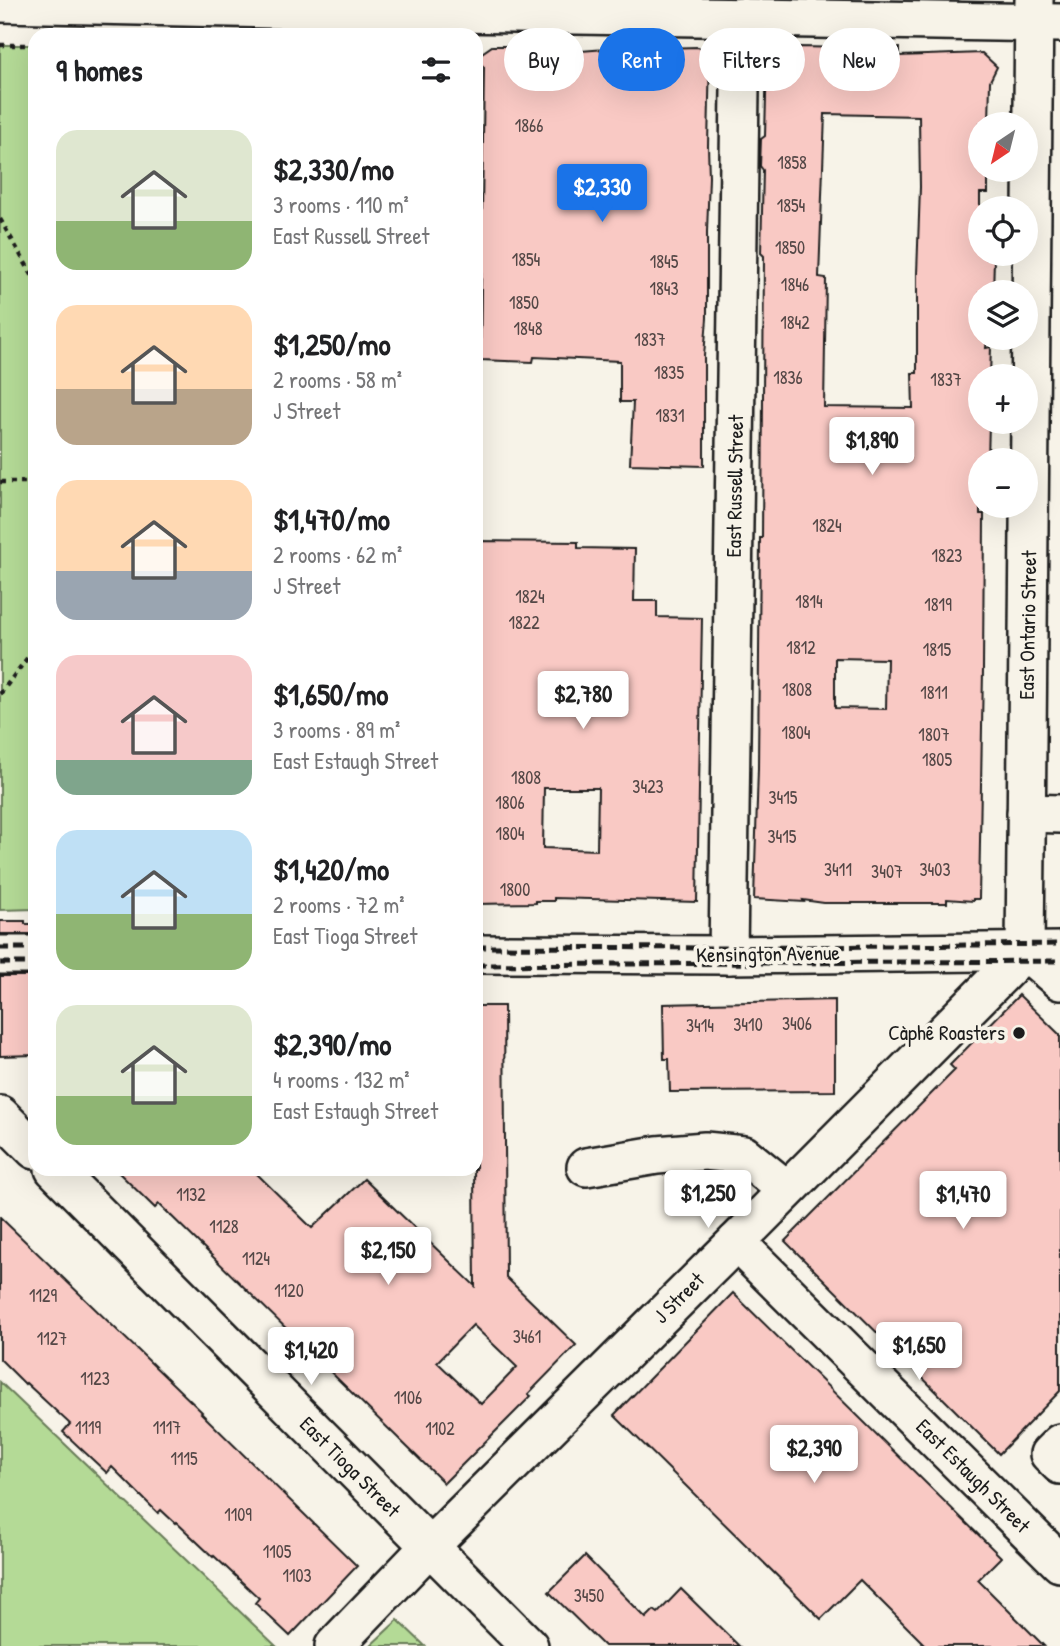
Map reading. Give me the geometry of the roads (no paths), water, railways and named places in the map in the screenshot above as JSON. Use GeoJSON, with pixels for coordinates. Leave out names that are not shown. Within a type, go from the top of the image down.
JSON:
{"type":"FeatureCollection","features":[{"type":"Feature","properties":{"kind":"street"},"geometry":{"type":"LineString","coordinates":[[0,3],[452,24],[741,17],[1042,15]]}},
{"type":"Feature","properties":{"kind":"street","name":"East Ontario Street"},"geometry":{"type":"LineString","coordinates":[[1042,15],[1042,951]]}},
{"type":"Feature","properties":{"kind":"street","name":"East Russell Street"},"geometry":{"type":"LineString","coordinates":[[728,955],[741,17]]}},
{"type":"Feature","properties":{"kind":"street"},"geometry":{"type":"LineString","coordinates":[[1042,951],[1060,981]]}},
{"type":"Feature","properties":{"kind":"street","name":"Kensington Avenue"},"geometry":{"type":"LineString","coordinates":[[483,954],[728,955],[1042,951]]}},
{"type":"Feature","properties":{"kind":"street","name":"J Street"},"geometry":{"type":"LineString","coordinates":[[334,1646],[429,1547],[787,1191],[1042,951]]}},
{"type":"Feature","properties":{"kind":"street"},"geometry":{"type":"LineString","coordinates":[[0,955],[28,955]]}},
{"type":"Feature","properties":{"kind":"street"},"geometry":{"type":"LineString","coordinates":[[0,1115],[28,1143]]}},
{"type":"Feature","properties":{"kind":"street"},"geometry":{"type":"LineString","coordinates":[[586,1167],[657,1155],[705,1151],[744,1155],[787,1191]]}},
{"type":"Feature","properties":{"kind":"street","name":"East Tioga Street"},"geometry":{"type":"LineString","coordinates":[[61,1176],[528,1646]]}},
{"type":"Feature","properties":{"kind":"street","name":"East Estaugh Street"},"geometry":{"type":"LineString","coordinates":[[736,1242],[1060,1563]]}},
{"type":"Feature","properties":{"kind":"street"},"geometry":{"type":"LineString","coordinates":[[1060,1443],[1049,1454],[1060,1465]]}},
{"type":"Feature","properties":{"kind":"railway"},"geometry":{"type":"LineString","coordinates":[[483,947],[720,948],[1060,944]]}},
{"type":"Feature","properties":{"kind":"railway"},"geometry":{"type":"LineString","coordinates":[[0,948],[28,948]]}},
{"type":"Feature","properties":{"kind":"railway"},"geometry":{"type":"LineString","coordinates":[[483,965],[1060,961]]}},
{"type":"Feature","properties":{"kind":"railway"},"geometry":{"type":"LineString","coordinates":[[0,963],[28,963]]}},
{"type":"Feature","properties":{"kind":"place","name":"Càphê Roasters"},"geometry":{"type":"Point","coordinates":[1019,1033]}}]}
